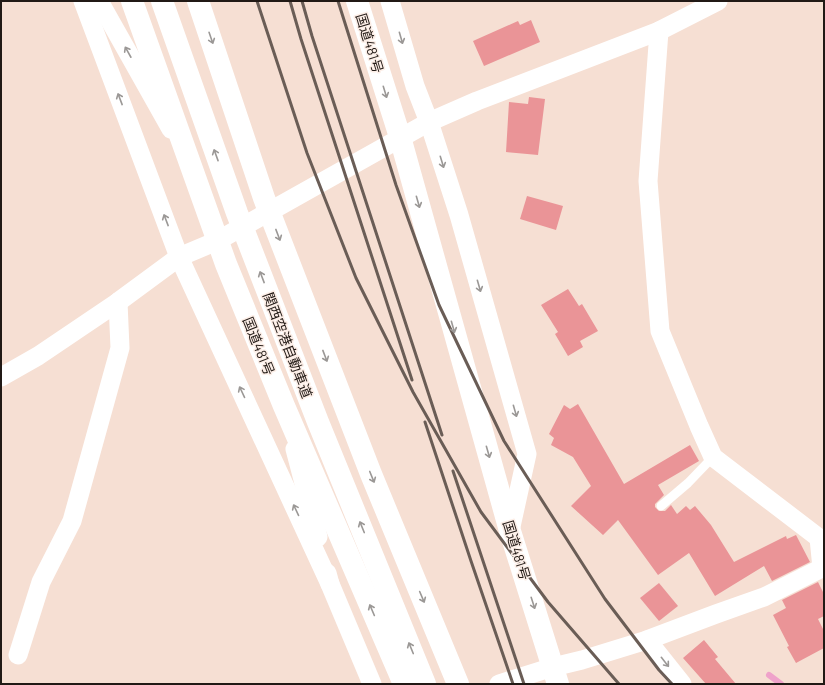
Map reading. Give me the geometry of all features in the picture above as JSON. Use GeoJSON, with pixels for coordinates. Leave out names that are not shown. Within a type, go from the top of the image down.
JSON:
{"type":"FeatureCollection","features":[{"type":"Feature","properties":{"kind":"highway","name":"国道481号"},"geometry":{"type":"LineString","coordinates":[[132,1],[217,241],[284,406],[404,684]]}},
{"type":"Feature","properties":{"kind":"highway","name":"関西空港自動車道"},"geometry":{"type":"LineString","coordinates":[[162,1],[237,213],[318,422],[425,684]]}},
{"type":"Feature","properties":{"kind":"highway"},"geometry":{"type":"LineString","coordinates":[[198,1],[270,213],[371,474],[458,684]]}},
{"type":"Feature","properties":{"kind":"highway","name":"国道481号"},"geometry":{"type":"LineString","coordinates":[[356,1],[400,137],[510,531],[556,675]]}},
{"type":"Feature","properties":{"kind":"street"},"geometry":{"type":"LineString","coordinates":[[83,1],[179,257],[330,584],[372,684]]}},
{"type":"Feature","properties":{"kind":"street"},"geometry":{"type":"LineString","coordinates":[[99,1],[188,160]]}},
{"type":"Feature","properties":{"kind":"street"},"geometry":{"type":"LineString","coordinates":[[390,1],[415,86],[429,122],[459,215],[527,454],[510,531]]}},
{"type":"Feature","properties":{"kind":"street"},"geometry":{"type":"LineString","coordinates":[[1,377],[38,356],[118,302],[179,257],[217,241],[400,137],[429,122],[477,101],[659,31],[718,1]]}},
{"type":"Feature","properties":{"kind":"street"},"geometry":{"type":"LineString","coordinates":[[499,684],[556,675],[582,660],[648,640],[764,597],[823,568],[819,538],[713,457],[660,331],[648,181],[659,31]]}},
{"type":"Feature","properties":{"kind":"street"},"geometry":{"type":"LineString","coordinates":[[18,655],[41,582],[72,521],[120,348],[118,302]]}},
{"type":"Feature","properties":{"kind":"street"},"geometry":{"type":"LineString","coordinates":[[284,406],[330,584]]}},
{"type":"Feature","properties":{"kind":"street"},"geometry":{"type":"LineString","coordinates":[[648,640],[682,684]]}},
{"type":"Feature","properties":{"kind":"lane"},"geometry":{"type":"LineString","coordinates":[[661,506],[688,483],[713,457]]}},
{"type":"Feature","properties":{"kind":"building"},"geometry":{"type":"Polygon","coordinates":[[[531,20],[540,42],[484,66],[473,41],[518,21],[520,25],[531,20]]]}},
{"type":"Feature","properties":{"kind":"building"},"geometry":{"type":"Polygon","coordinates":[[[529,97],[545,99],[538,155],[506,152],[509,102],[528,104],[529,97]]]}},
{"type":"Feature","properties":{"kind":"building"},"geometry":{"type":"Polygon","coordinates":[[[527,196],[563,206],[556,230],[520,219],[527,196]]]}},
{"type":"Feature","properties":{"kind":"building"},"geometry":{"type":"Polygon","coordinates":[[[568,289],[579,306],[582,304],[598,331],[580,341],[583,347],[568,356],[555,334],[558,332],[541,305],[568,289]]]}},
{"type":"Feature","properties":{"kind":"building"},"geometry":{"type":"Polygon","coordinates":[[[578,404],[624,484],[690,445],[699,461],[658,485],[664,495],[655,504],[655,507],[659,511],[665,511],[671,505],[677,514],[686,506],[690,510],[695,506],[711,525],[734,562],[786,536],[787,539],[796,535],[810,562],[772,581],[764,566],[715,596],[689,553],[658,575],[618,520],[603,535],[571,506],[591,486],[573,457],[551,445],[554,438],[549,434],[564,405],[570,409],[578,404]]]}},
{"type":"Feature","properties":{"kind":"building"},"geometry":{"type":"Polygon","coordinates":[[[818,582],[824,594],[824,616],[818,619],[824,631],[824,648],[796,663],[787,647],[789,646],[773,615],[786,608],[782,600],[818,582]]]}},
{"type":"Feature","properties":{"kind":"building"},"geometry":{"type":"Polygon","coordinates":[[[659,583],[678,606],[659,621],[640,598],[659,583]]]}},
{"type":"Feature","properties":{"kind":"building"},"geometry":{"type":"Polygon","coordinates":[[[704,640],[718,657],[715,659],[736,684],[706,684],[683,658],[704,640]]]}},
{"type":"Feature","properties":{"kind":"waterway"},"geometry":{"type":"LineString","coordinates":[[769,675],[781,684]]}},
{"type":"Feature","properties":{"kind":"railway"},"geometry":{"type":"LineString","coordinates":[[257,1],[307,153],[356,278],[413,392],[481,512],[548,602],[619,684]]}},
{"type":"Feature","properties":{"kind":"railway"},"geometry":{"type":"LineString","coordinates":[[290,1],[412,380]]}},
{"type":"Feature","properties":{"kind":"railway"},"geometry":{"type":"LineString","coordinates":[[302,1],[312,36],[442,435]]}},
{"type":"Feature","properties":{"kind":"railway"},"geometry":{"type":"LineString","coordinates":[[338,1],[396,185],[439,305],[504,441],[605,599],[659,670],[672,684]]}},
{"type":"Feature","properties":{"kind":"railway"},"geometry":{"type":"LineString","coordinates":[[425,422],[513,684]]}},
{"type":"Feature","properties":{"kind":"railway"},"geometry":{"type":"LineString","coordinates":[[453,471],[524,684]]}}]}
